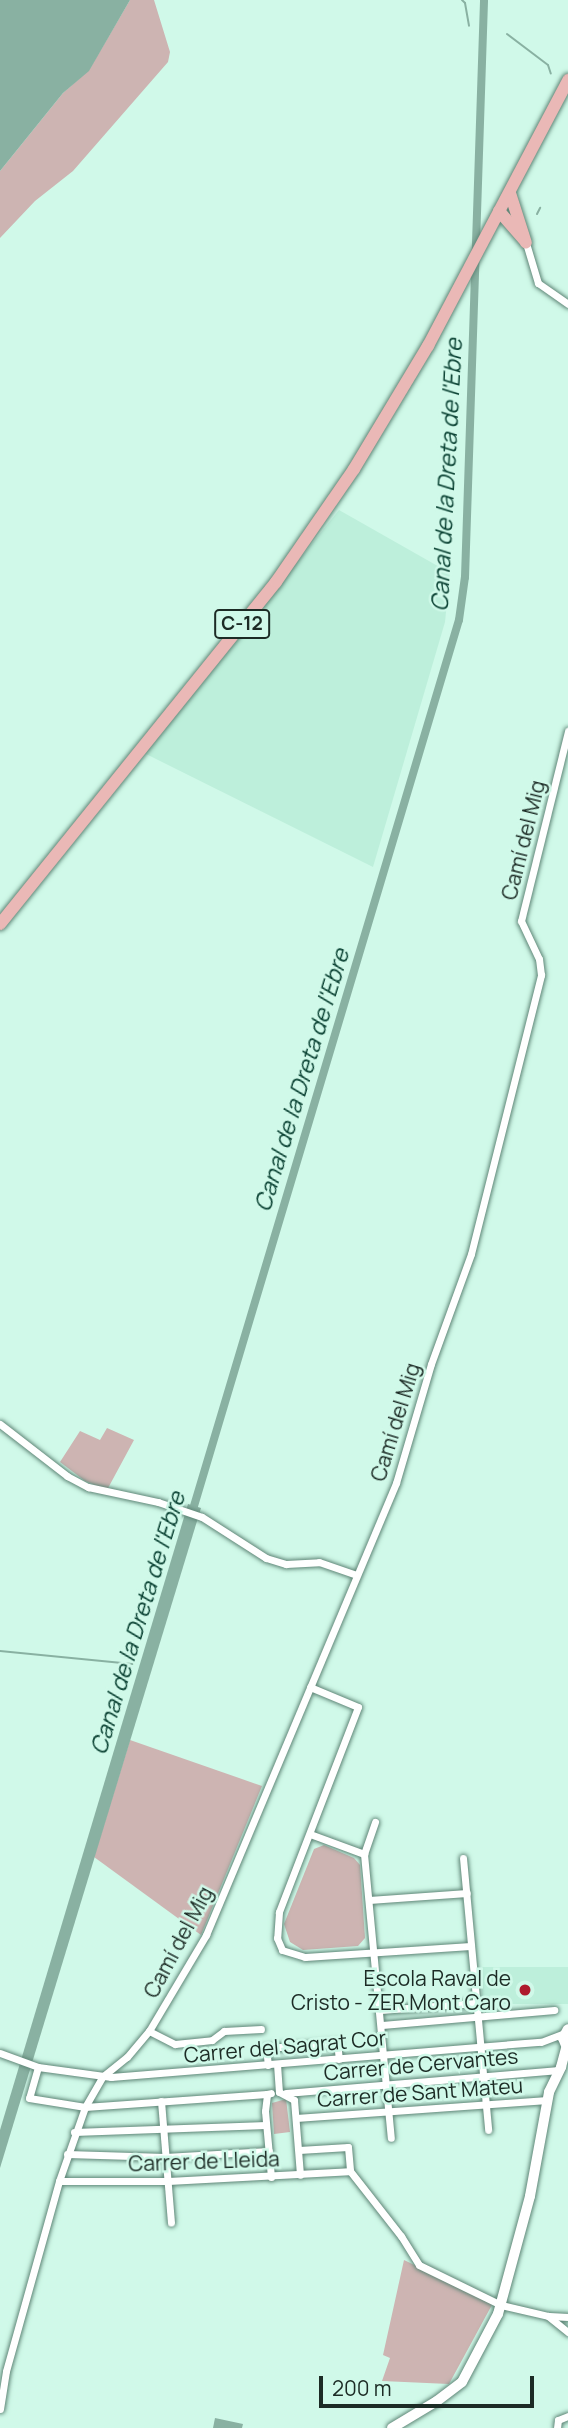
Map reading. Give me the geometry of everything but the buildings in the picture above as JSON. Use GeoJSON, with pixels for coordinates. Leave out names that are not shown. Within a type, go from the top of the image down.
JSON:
{"type":"FeatureCollection","features":[{"type":"Feature","properties":{"kind":"main road","name":"C-12"},"geometry":{"type":"LineString","coordinates":[[0,923],[276,582],[372,441],[462,283],[568,80]]}},
{"type":"Feature","properties":{"kind":"main road"},"geometry":{"type":"LineString","coordinates":[[510,193],[526,243]]}},
{"type":"Feature","properties":{"kind":"main road"},"geometry":{"type":"LineString","coordinates":[[499,210],[515,211]]}},
{"type":"Feature","properties":{"kind":"main road"},"geometry":{"type":"LineString","coordinates":[[499,210],[526,243]]}},
{"type":"Feature","properties":{"kind":"main road"},"geometry":{"type":"LineString","coordinates":[[509,225],[515,211]]}},
{"type":"Feature","properties":{"kind":"main road"},"geometry":{"type":"LineString","coordinates":[[492,226],[509,225]]}},
{"type":"Feature","properties":{"kind":"street"},"geometry":{"type":"LineString","coordinates":[[526,243],[538,283],[568,304]]}},
{"type":"Feature","properties":{"kind":"street","name":"Camí del Mig"},"geometry":{"type":"LineString","coordinates":[[102,2077],[127,2057],[149,2031],[205,1935],[396,1483],[432,1364],[471,1254],[541,975],[539,959],[521,921],[568,731]]}},
{"type":"Feature","properties":{"kind":"street"},"geometry":{"type":"LineString","coordinates":[[0,1424],[67,1476],[88,1487],[158,1502],[199,1516],[266,1558],[286,1564],[319,1562],[356,1575]]}},
{"type":"Feature","properties":{"kind":"street"},"geometry":{"type":"LineString","coordinates":[[310,1687],[358,1707],[279,1912],[277,1938],[282,1950],[306,1957],[471,1945]]}},
{"type":"Feature","properties":{"kind":"street"},"geometry":{"type":"LineString","coordinates":[[375,1822],[364,1854],[391,2138]]}},
{"type":"Feature","properties":{"kind":"street"},"geometry":{"type":"LineString","coordinates":[[310,1834],[364,1854]]}},
{"type":"Feature","properties":{"kind":"street"},"geometry":{"type":"LineString","coordinates":[[463,1858],[488,2130]]}},
{"type":"Feature","properties":{"kind":"street"},"geometry":{"type":"LineString","coordinates":[[369,1900],[467,1893]]}},
{"type":"Feature","properties":{"kind":"street"},"geometry":{"type":"LineString","coordinates":[[380,2010],[476,2003]]}},
{"type":"Feature","properties":{"kind":"street"},"geometry":{"type":"LineString","coordinates":[[382,2025],[554,2010]]}},
{"type":"Feature","properties":{"kind":"street"},"geometry":{"type":"LineString","coordinates":[[149,2031],[175,2044],[212,2040],[224,2031],[261,2029]]}},
{"type":"Feature","properties":{"kind":"street"},"geometry":{"type":"LineString","coordinates":[[392,2428],[438,2401],[462,2382],[501,2305],[530,2196],[547,2099],[563,2066],[566,2031],[541,2042]]}},
{"type":"Feature","properties":{"kind":"street"},"geometry":{"type":"LineString","coordinates":[[541,2042],[566,2048]]}},
{"type":"Feature","properties":{"kind":"street","name":"Carrer del Sagrat Cor"},"geometry":{"type":"LineString","coordinates":[[0,2053],[35,2067],[102,2077],[541,2042]]}},
{"type":"Feature","properties":{"kind":"street"},"geometry":{"type":"LineString","coordinates":[[300,2175],[294,2099],[282,2093],[266,2048],[337,2043],[339,2059]]}},
{"type":"Feature","properties":{"kind":"street","name":"Carrer de Cervantes"},"geometry":{"type":"LineString","coordinates":[[35,2067],[29,2098],[85,2107],[483,2076],[563,2066]]}},
{"type":"Feature","properties":{"kind":"street"},"geometry":{"type":"LineString","coordinates":[[0,2409],[6,2371],[67,2154],[85,2107],[102,2077]]}},
{"type":"Feature","properties":{"kind":"street"},"geometry":{"type":"LineString","coordinates":[[267,2094],[266,2125],[271,2177]]}},
{"type":"Feature","properties":{"kind":"street","name":"Carrer de Sant Mateu"},"geometry":{"type":"LineString","coordinates":[[296,2118],[547,2099]]}},
{"type":"Feature","properties":{"kind":"street"},"geometry":{"type":"LineString","coordinates":[[161,2101],[172,2223]]}},
{"type":"Feature","properties":{"kind":"street"},"geometry":{"type":"LineString","coordinates":[[74,2132],[266,2125]]}},
{"type":"Feature","properties":{"kind":"street"},"geometry":{"type":"LineString","coordinates":[[299,2150],[348,2147],[350,2171],[401,2236],[419,2265],[501,2305],[548,2316],[568,2317]]}},
{"type":"Feature","properties":{"kind":"street"},"geometry":{"type":"LineString","coordinates":[[67,2154],[165,2157],[268,2151]]}},
{"type":"Feature","properties":{"kind":"street","name":"Carrer de Lleida"},"geometry":{"type":"LineString","coordinates":[[59,2181],[167,2181],[350,2171]]}},
{"type":"Feature","properties":{"kind":"street"},"geometry":{"type":"LineString","coordinates":[[548,2316],[568,2332]]}},
{"type":"Feature","properties":{"kind":"street"},"geometry":{"type":"LineString","coordinates":[[557,2428],[558,2420],[568,2416]]}},
{"type":"Feature","properties":{"kind":"shaded area"},"geometry":{"type":"Polygon","coordinates":[[[0,0],[130,0],[89,71],[63,93],[0,171],[0,0]]]}},
{"type":"Feature","properties":{"kind":"shaded area"},"geometry":{"type":"Polygon","coordinates":[[[130,0],[154,0],[170,52],[168,62],[73,171],[35,201],[0,238],[0,171],[63,93],[89,70],[130,0]]]}},
{"type":"Feature","properties":{"kind":"shaded area"},"geometry":{"type":"Polygon","coordinates":[[[339,510],[450,573],[445,622],[373,867],[144,753],[339,510]]]}},
{"type":"Feature","properties":{"kind":"shaded area"},"geometry":{"type":"Polygon","coordinates":[[[107,1428],[134,1440],[107,1490],[85,1481],[60,1462],[80,1431],[100,1440],[107,1428]]]}},
{"type":"Feature","properties":{"kind":"shaded area"},"geometry":{"type":"Polygon","coordinates":[[[188,1504],[201,1508],[0,2168],[0,2130],[188,1504]]]}},
{"type":"Feature","properties":{"kind":"shaded area"},"geometry":{"type":"Polygon","coordinates":[[[130,1740],[262,1786],[201,1935],[94,1857],[130,1740]]]}},
{"type":"Feature","properties":{"kind":"shaded area"},"geometry":{"type":"Polygon","coordinates":[[[324,1845],[354,1858],[360,1865],[365,1938],[358,1946],[303,1950],[290,1942],[284,1924],[314,1849],[324,1845]]]}},
{"type":"Feature","properties":{"kind":"shaded area","name":"Escola Raval de Cristo - ZER Mont Caro"},"geometry":{"type":"Polygon","coordinates":[[[482,1967],[568,1967],[568,2004],[482,2004],[482,1967]]]}},
{"type":"Feature","properties":{"kind":"shaded area"},"geometry":{"type":"Polygon","coordinates":[[[286,2099],[290,2132],[274,2134],[272,2103],[286,2099]]]}},
{"type":"Feature","properties":{"kind":"shaded area"},"geometry":{"type":"Polygon","coordinates":[[[404,2260],[493,2303],[449,2384],[382,2381],[390,2358],[383,2355],[404,2260]]]}},
{"type":"Feature","properties":{"kind":"shaded area"},"geometry":{"type":"Polygon","coordinates":[[[215,2418],[243,2424],[242,2428],[213,2428],[215,2418]]]}},
{"type":"Feature","properties":{"kind":"waterway"},"geometry":{"type":"LineString","coordinates":[[462,0],[465,3],[469,26]]}},
{"type":"Feature","properties":{"kind":"waterway","name":"Canal de la Dreta de l'Ebre"},"geometry":{"type":"LineString","coordinates":[[191,1516],[459,620],[465,577],[484,0]]}},
{"type":"Feature","properties":{"kind":"waterway"},"geometry":{"type":"LineString","coordinates":[[507,34],[548,65],[551,74]]}},
{"type":"Feature","properties":{"kind":"waterway"},"geometry":{"type":"LineString","coordinates":[[537,214],[540,208]]}},
{"type":"Feature","properties":{"kind":"waterway"},"geometry":{"type":"LineString","coordinates":[[0,1651],[132,1664]]}},
{"type":"Feature","properties":{"kind":"place","name":"Escola Raval de Cristo - ZER Mont Caro"},"geometry":{"type":"Point","coordinates":[525,1990]}}]}
